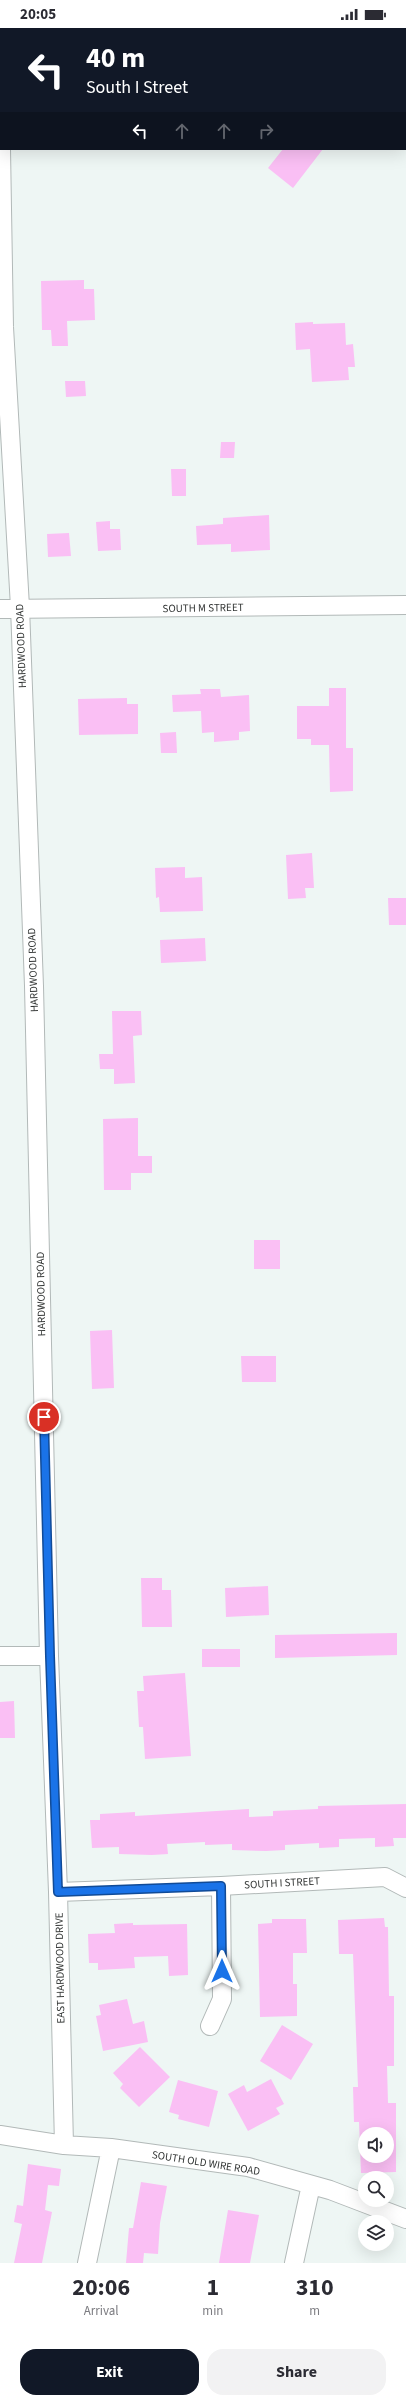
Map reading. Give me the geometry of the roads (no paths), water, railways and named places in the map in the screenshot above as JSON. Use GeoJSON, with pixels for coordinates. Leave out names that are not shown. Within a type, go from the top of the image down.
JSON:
{"type":"FeatureCollection","features":[{"type":"Feature","properties":{"kind":"street","name":"HARDWOOD ROAD"},"geometry":{"type":"LineString","coordinates":[[1,150],[4,327],[20,607],[34,986],[50,1656],[55,1792]]}},
{"type":"Feature","properties":{"kind":"street","name":"SOUTH M STREET"},"geometry":{"type":"LineString","coordinates":[[0,609],[20,607],[181,608],[406,605]]}},
{"type":"Feature","properties":{"kind":"street"},"geometry":{"type":"LineString","coordinates":[[0,1656],[50,1656]]}},
{"type":"Feature","properties":{"kind":"street","name":"EAST HARDWOOD DRIVE"},"geometry":{"type":"LineString","coordinates":[[55,1792],[64,2145]]}},
{"type":"Feature","properties":{"kind":"street","name":"SOUTH I STREET"},"geometry":{"type":"LineString","coordinates":[[58,1892],[221,1886],[385,1877],[406,1888]]}},
{"type":"Feature","properties":{"kind":"street"},"geometry":{"type":"LineString","coordinates":[[210,2026],[222,1999],[221,1886]]}},
{"type":"Feature","properties":{"kind":"street","name":"SOUTH OLD WIRE ROAD"},"geometry":{"type":"LineString","coordinates":[[0,2135],[64,2145],[111,2148],[248,2167],[311,2185],[406,2219]]}},
{"type":"Feature","properties":{"kind":"street"},"geometry":{"type":"LineString","coordinates":[[87,2263],[111,2148]]}},
{"type":"Feature","properties":{"kind":"street"},"geometry":{"type":"LineString","coordinates":[[294,2263],[311,2185]]}}]}
